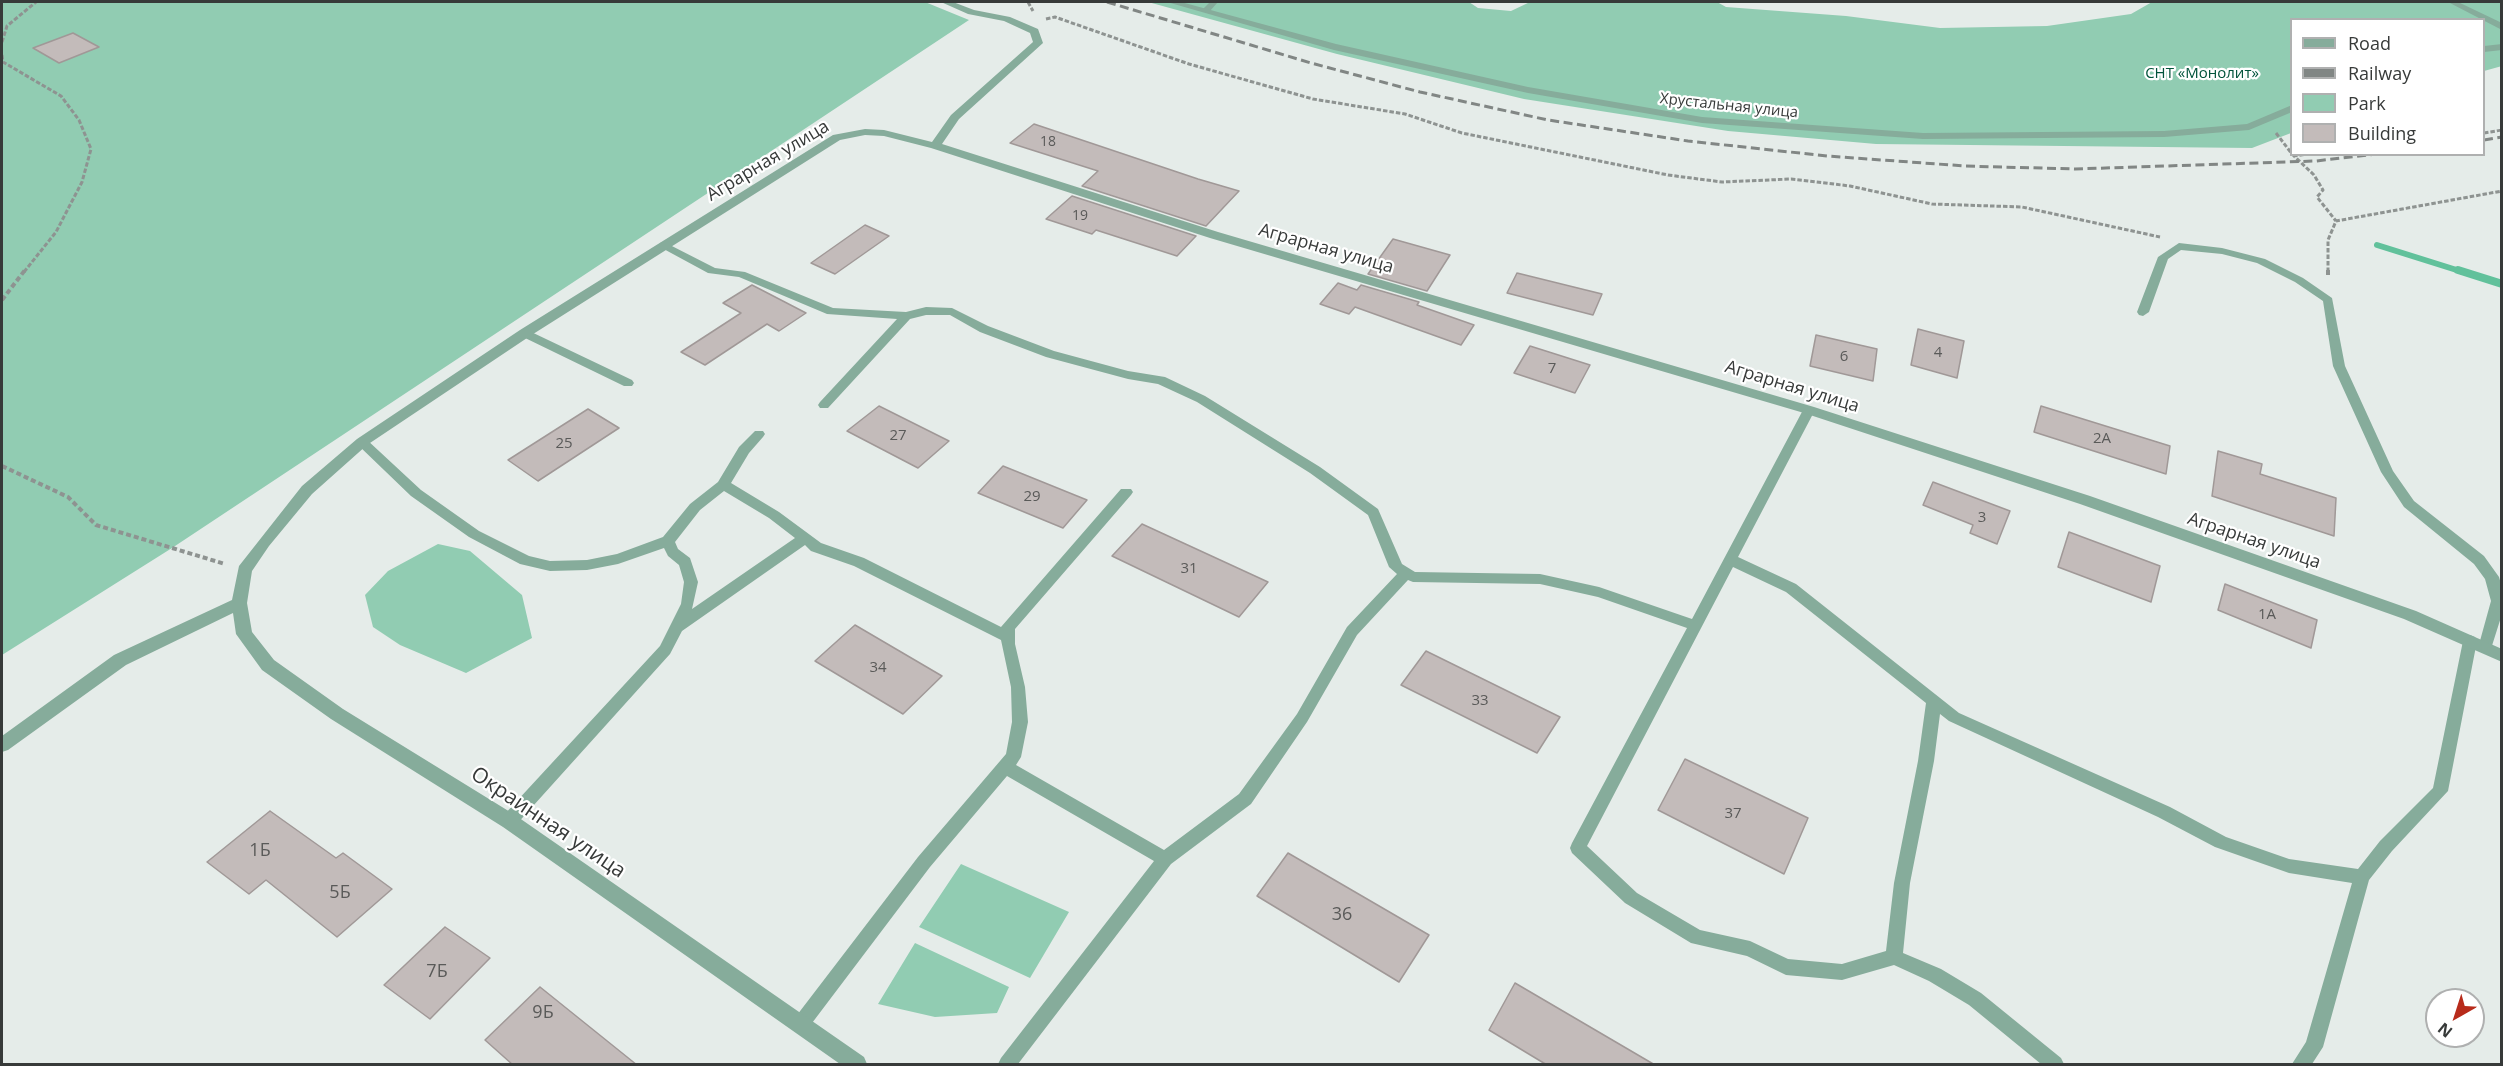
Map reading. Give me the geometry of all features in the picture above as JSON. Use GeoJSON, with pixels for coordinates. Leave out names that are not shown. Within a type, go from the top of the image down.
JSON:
{"type":"FeatureCollection","features":[{"type":"Feature","properties":{"kind":"street"},"geometry":{"type":"LineString","coordinates":[[935,146],[955,117],[1038,43],[1034,31],[1024,26],[1007,19],[971,12],[946,2]]}},
{"type":"Feature","properties":{"kind":"street","name":"Хрустальная улица"},"geometry":{"type":"LineString","coordinates":[[1172,2],[1210,6],[1369,55],[1528,90],[1702,120],[1923,136],[2164,134],[2232,129],[2268,121],[2290,109]]}},
{"type":"Feature","properties":{"kind":"street"},"geometry":{"type":"LineString","coordinates":[[2485,49],[2502,47]]}},
{"type":"Feature","properties":{"kind":"street","name":"Аграрная улица"},"geometry":{"type":"LineString","coordinates":[[244,570],[285,514],[307,490],[362,442],[525,333],[837,137],[865,132],[884,133],[935,146],[1225,238],[1809,410],[2096,504],[2410,615],[2502,656]]}},
{"type":"Feature","properties":{"kind":"street","name":"Окраинная улица"},"geometry":{"type":"LineString","coordinates":[[244,570],[239,603],[244,634],[268,665],[337,714],[509,821],[857,1065]]}},
{"type":"Feature","properties":{"kind":"street"},"geometry":{"type":"LineString","coordinates":[[2,745],[120,660],[239,603]]}},
{"type":"Feature","properties":{"kind":"lane"},"geometry":{"type":"LineString","coordinates":[[2452,2],[2484,18]]}},
{"type":"Feature","properties":{"kind":"lane"},"geometry":{"type":"LineString","coordinates":[[2485,18],[2502,27]]}},
{"type":"Feature","properties":{"kind":"lane"},"geometry":{"type":"LineString","coordinates":[[664,244],[712,272],[741,274],[831,311],[906,316],[926,311],[952,312],[984,329],[1050,354],[1128,375],[1161,380],[1201,399],[1306,464],[1372,512],[1396,567],[1413,577],[1540,579],[1599,592],[1694,625]]}},
{"type":"Feature","properties":{"kind":"lane"},"geometry":{"type":"LineString","coordinates":[[2143,312],[2163,257],[2179,246],[2222,251],[2262,261],[2299,280],[2328,300],[2339,366],[2387,472],[2409,504],[2479,560],[2492,577],[2498,601],[2478,645],[2440,791],[2386,846],[2362,877],[2314,1047],[2301,1065]]}},
{"type":"Feature","properties":{"kind":"lane"},"geometry":{"type":"LineString","coordinates":[[825,405],[906,316]]}},
{"type":"Feature","properties":{"kind":"lane"},"geometry":{"type":"LineString","coordinates":[[525,333],[628,383]]}},
{"type":"Feature","properties":{"kind":"lane"},"geometry":{"type":"LineString","coordinates":[[1809,410],[1578,848],[1631,898],[1697,937],[1750,949],[1786,967],[1842,972],[1894,957],[1935,975],[1975,999],[2055,1065]]}},
{"type":"Feature","properties":{"kind":"lane"},"geometry":{"type":"LineString","coordinates":[[362,442],[375,457],[416,493],[474,534],[525,560],[550,566],[587,566],[618,559],[668,541],[695,507],[723,485],[744,450],[759,434]]}},
{"type":"Feature","properties":{"kind":"lane"},"geometry":{"type":"LineString","coordinates":[[723,485],[774,515],[816,547],[859,562],[1008,637]]}},
{"type":"Feature","properties":{"kind":"lane"},"geometry":{"type":"LineString","coordinates":[[800,1025],[924,862],[1013,757],[1020,722],[1018,687],[1008,628],[1126,492]]}},
{"type":"Feature","properties":{"kind":"lane"},"geometry":{"type":"LineString","coordinates":[[677,627],[804,539]]}},
{"type":"Feature","properties":{"kind":"lane"},"geometry":{"type":"LineString","coordinates":[[509,821],[665,650],[688,604],[691,582],[685,562],[673,552],[668,541]]}},
{"type":"Feature","properties":{"kind":"lane"},"geometry":{"type":"LineString","coordinates":[[1731,560],[1791,588],[1954,717],[2164,812],[2221,842],[2289,866],[2362,877]]}},
{"type":"Feature","properties":{"kind":"lane"},"geometry":{"type":"LineString","coordinates":[[1007,1065],[1165,859],[1245,799],[1302,718],[1352,631],[1406,573]]}},
{"type":"Feature","properties":{"kind":"lane"},"geometry":{"type":"LineString","coordinates":[[1894,957],[1902,883],[1926,761],[1934,701]]}},
{"type":"Feature","properties":{"kind":"lane"},"geometry":{"type":"LineString","coordinates":[[1005,767],[1165,859]]}},
{"type":"Feature","properties":{"kind":"path"},"geometry":{"type":"LineString","coordinates":[[2,42],[7,26],[36,2]]}},
{"type":"Feature","properties":{"kind":"path"},"geometry":{"type":"LineString","coordinates":[[1024,26],[1055,17],[1189,64],[1313,99],[1405,114],[1462,133],[1668,175],[1722,182],[1791,179],[1850,186],[1932,204],[2022,207],[2161,237]]}},
{"type":"Feature","properties":{"kind":"path"},"geometry":{"type":"LineString","coordinates":[[2,55],[3,62],[61,96],[79,120],[91,149],[82,182],[56,232],[2,300]]}},
{"type":"Feature","properties":{"kind":"path"},"geometry":{"type":"LineString","coordinates":[[2268,121],[2290,152]]}},
{"type":"Feature","properties":{"kind":"path"},"geometry":{"type":"LineString","coordinates":[[2485,134],[2502,130]]}},
{"type":"Feature","properties":{"kind":"path"},"geometry":{"type":"LineString","coordinates":[[2293,156],[2314,175],[2323,190],[2317,197],[2336,221]]}},
{"type":"Feature","properties":{"kind":"path"},"geometry":{"type":"LineString","coordinates":[[2336,221],[2502,191]]}},
{"type":"Feature","properties":{"kind":"path"},"geometry":{"type":"LineString","coordinates":[[2328,300],[2328,240],[2336,221]]}},
{"type":"Feature","properties":{"kind":"path"},"geometry":{"type":"LineString","coordinates":[[2,466],[68,497],[96,525],[244,570]]}},
{"type":"Feature","properties":{"kind":"green space"},"geometry":{"type":"Polygon","coordinates":[[[2,2],[925,2],[969,20],[172,548],[2,655],[2,2]]]}},
{"type":"Feature","properties":{"kind":"green space","name":"СНТ «Монолит»"},"geometry":{"type":"Polygon","coordinates":[[[1148,2],[1469,2],[1478,8],[1511,11],[1530,2],[1717,2],[1726,7],[1846,16],[1940,28],[2047,26],[2131,14],[2152,2],[2501,2],[2502,66],[2485,71],[2485,18],[2290,18],[2290,133],[2252,148],[1876,144],[1728,131],[1524,99],[1337,54],[1148,2]]]}},
{"type":"Feature","properties":{"kind":"green space"},"geometry":{"type":"Polygon","coordinates":[[[438,544],[470,551],[522,595],[532,638],[466,673],[400,645],[373,627],[365,595],[388,571],[438,544]]]}},
{"type":"Feature","properties":{"kind":"green space"},"geometry":{"type":"Polygon","coordinates":[[[961,864],[1069,912],[1030,978],[919,927],[961,864]]]}},
{"type":"Feature","properties":{"kind":"green space"},"geometry":{"type":"Polygon","coordinates":[[[915,943],[1009,987],[997,1013],[935,1017],[878,1004],[915,943]]]}},
{"type":"Feature","properties":{"kind":"building"},"geometry":{"type":"Polygon","coordinates":[[[73,33],[99,47],[59,63],[33,48],[73,33]]]}},
{"type":"Feature","properties":{"kind":"building"},"geometry":{"type":"Polygon","coordinates":[[[1034,124],[1239,191],[1206,226],[1082,186],[1098,171],[1010,143],[1034,124]]]}},
{"type":"Feature","properties":{"kind":"building"},"geometry":{"type":"Polygon","coordinates":[[[1072,196],[1196,236],[1177,256],[1096,230],[1092,234],[1046,219],[1072,196]]]}},
{"type":"Feature","properties":{"kind":"building"},"geometry":{"type":"Polygon","coordinates":[[[865,225],[889,236],[835,274],[811,263],[865,225]]]}},
{"type":"Feature","properties":{"kind":"building"},"geometry":{"type":"Polygon","coordinates":[[[1393,239],[1450,255],[1427,291],[1368,274],[1393,239]]]}},
{"type":"Feature","properties":{"kind":"building"},"geometry":{"type":"Polygon","coordinates":[[[1517,273],[1602,294],[1593,315],[1507,293],[1517,273]]]}},
{"type":"Feature","properties":{"kind":"building"},"geometry":{"type":"Polygon","coordinates":[[[1338,283],[1357,290],[1361,285],[1419,302],[1417,305],[1474,325],[1461,345],[1355,307],[1349,314],[1320,304],[1338,283]]]}},
{"type":"Feature","properties":{"kind":"building"},"geometry":{"type":"Polygon","coordinates":[[[752,285],[806,313],[779,331],[767,324],[705,365],[681,352],[741,313],[723,303],[752,285]]]}},
{"type":"Feature","properties":{"kind":"building"},"geometry":{"type":"Polygon","coordinates":[[[1918,329],[1964,341],[1957,378],[1911,365],[1918,329]]]}},
{"type":"Feature","properties":{"kind":"building"},"geometry":{"type":"Polygon","coordinates":[[[1816,335],[1877,349],[1873,381],[1810,366],[1816,335]]]}},
{"type":"Feature","properties":{"kind":"building"},"geometry":{"type":"Polygon","coordinates":[[[1530,346],[1590,365],[1575,393],[1514,373],[1530,346]]]}},
{"type":"Feature","properties":{"kind":"building"},"geometry":{"type":"Polygon","coordinates":[[[879,406],[949,441],[918,468],[847,431],[879,406]]]}},
{"type":"Feature","properties":{"kind":"building"},"geometry":{"type":"Polygon","coordinates":[[[2041,406],[2170,446],[2166,474],[2034,432],[2041,406]]]}},
{"type":"Feature","properties":{"kind":"building"},"geometry":{"type":"Polygon","coordinates":[[[588,409],[619,428],[538,481],[508,460],[588,409]]]}},
{"type":"Feature","properties":{"kind":"building"},"geometry":{"type":"Polygon","coordinates":[[[2218,451],[2262,464],[2260,474],[2336,498],[2334,536],[2212,496],[2218,451]]]}},
{"type":"Feature","properties":{"kind":"building"},"geometry":{"type":"Polygon","coordinates":[[[1003,466],[1087,500],[1063,528],[978,493],[1003,466]]]}},
{"type":"Feature","properties":{"kind":"building"},"geometry":{"type":"Polygon","coordinates":[[[1933,482],[2010,511],[1997,544],[1970,533],[1973,525],[1923,505],[1933,482]]]}},
{"type":"Feature","properties":{"kind":"building"},"geometry":{"type":"Polygon","coordinates":[[[1142,524],[1268,582],[1239,617],[1112,556],[1142,524]]]}},
{"type":"Feature","properties":{"kind":"building"},"geometry":{"type":"Polygon","coordinates":[[[2069,532],[2160,566],[2151,602],[2058,567],[2069,532]]]}},
{"type":"Feature","properties":{"kind":"building"},"geometry":{"type":"Polygon","coordinates":[[[2225,584],[2317,620],[2311,648],[2218,610],[2225,584]]]}},
{"type":"Feature","properties":{"kind":"building"},"geometry":{"type":"Polygon","coordinates":[[[855,625],[942,676],[903,714],[815,661],[855,625]]]}},
{"type":"Feature","properties":{"kind":"building"},"geometry":{"type":"Polygon","coordinates":[[[1426,651],[1560,717],[1537,753],[1401,685],[1426,651]]]}},
{"type":"Feature","properties":{"kind":"building"},"geometry":{"type":"Polygon","coordinates":[[[1685,759],[1808,818],[1784,874],[1658,810],[1685,759]]]}},
{"type":"Feature","properties":{"kind":"building"},"geometry":{"type":"Polygon","coordinates":[[[270,811],[336,858],[343,853],[392,889],[337,937],[266,880],[249,894],[207,862],[270,811]]]}},
{"type":"Feature","properties":{"kind":"building"},"geometry":{"type":"Polygon","coordinates":[[[1288,853],[1429,935],[1399,982],[1257,896],[1288,853]]]}},
{"type":"Feature","properties":{"kind":"building"},"geometry":{"type":"Polygon","coordinates":[[[445,927],[490,958],[430,1019],[384,985],[445,927]]]}},
{"type":"Feature","properties":{"kind":"building"},"geometry":{"type":"Polygon","coordinates":[[[1515,983],[1655,1065],[1547,1065],[1489,1030],[1515,983]]]}},
{"type":"Feature","properties":{"kind":"building"},"geometry":{"type":"Polygon","coordinates":[[[540,987],[637,1065],[513,1065],[485,1040],[540,987]]]}},
{"type":"Feature","properties":{"kind":"waterway"},"geometry":{"type":"LineString","coordinates":[[2377,245],[2463,272]]}},
{"type":"Feature","properties":{"kind":"waterway"},"geometry":{"type":"LineString","coordinates":[[2458,270],[2502,284]]}},
{"type":"Feature","properties":{"kind":"railway"},"geometry":{"type":"LineString","coordinates":[[1107,2],[1311,63],[1420,92],[1548,120],[1688,141],[1827,156],[1965,166],[2075,169],[2316,161],[2359,156]]}},
{"type":"Feature","properties":{"kind":"railway"},"geometry":{"type":"LineString","coordinates":[[2485,140],[2502,137]]}}]}
